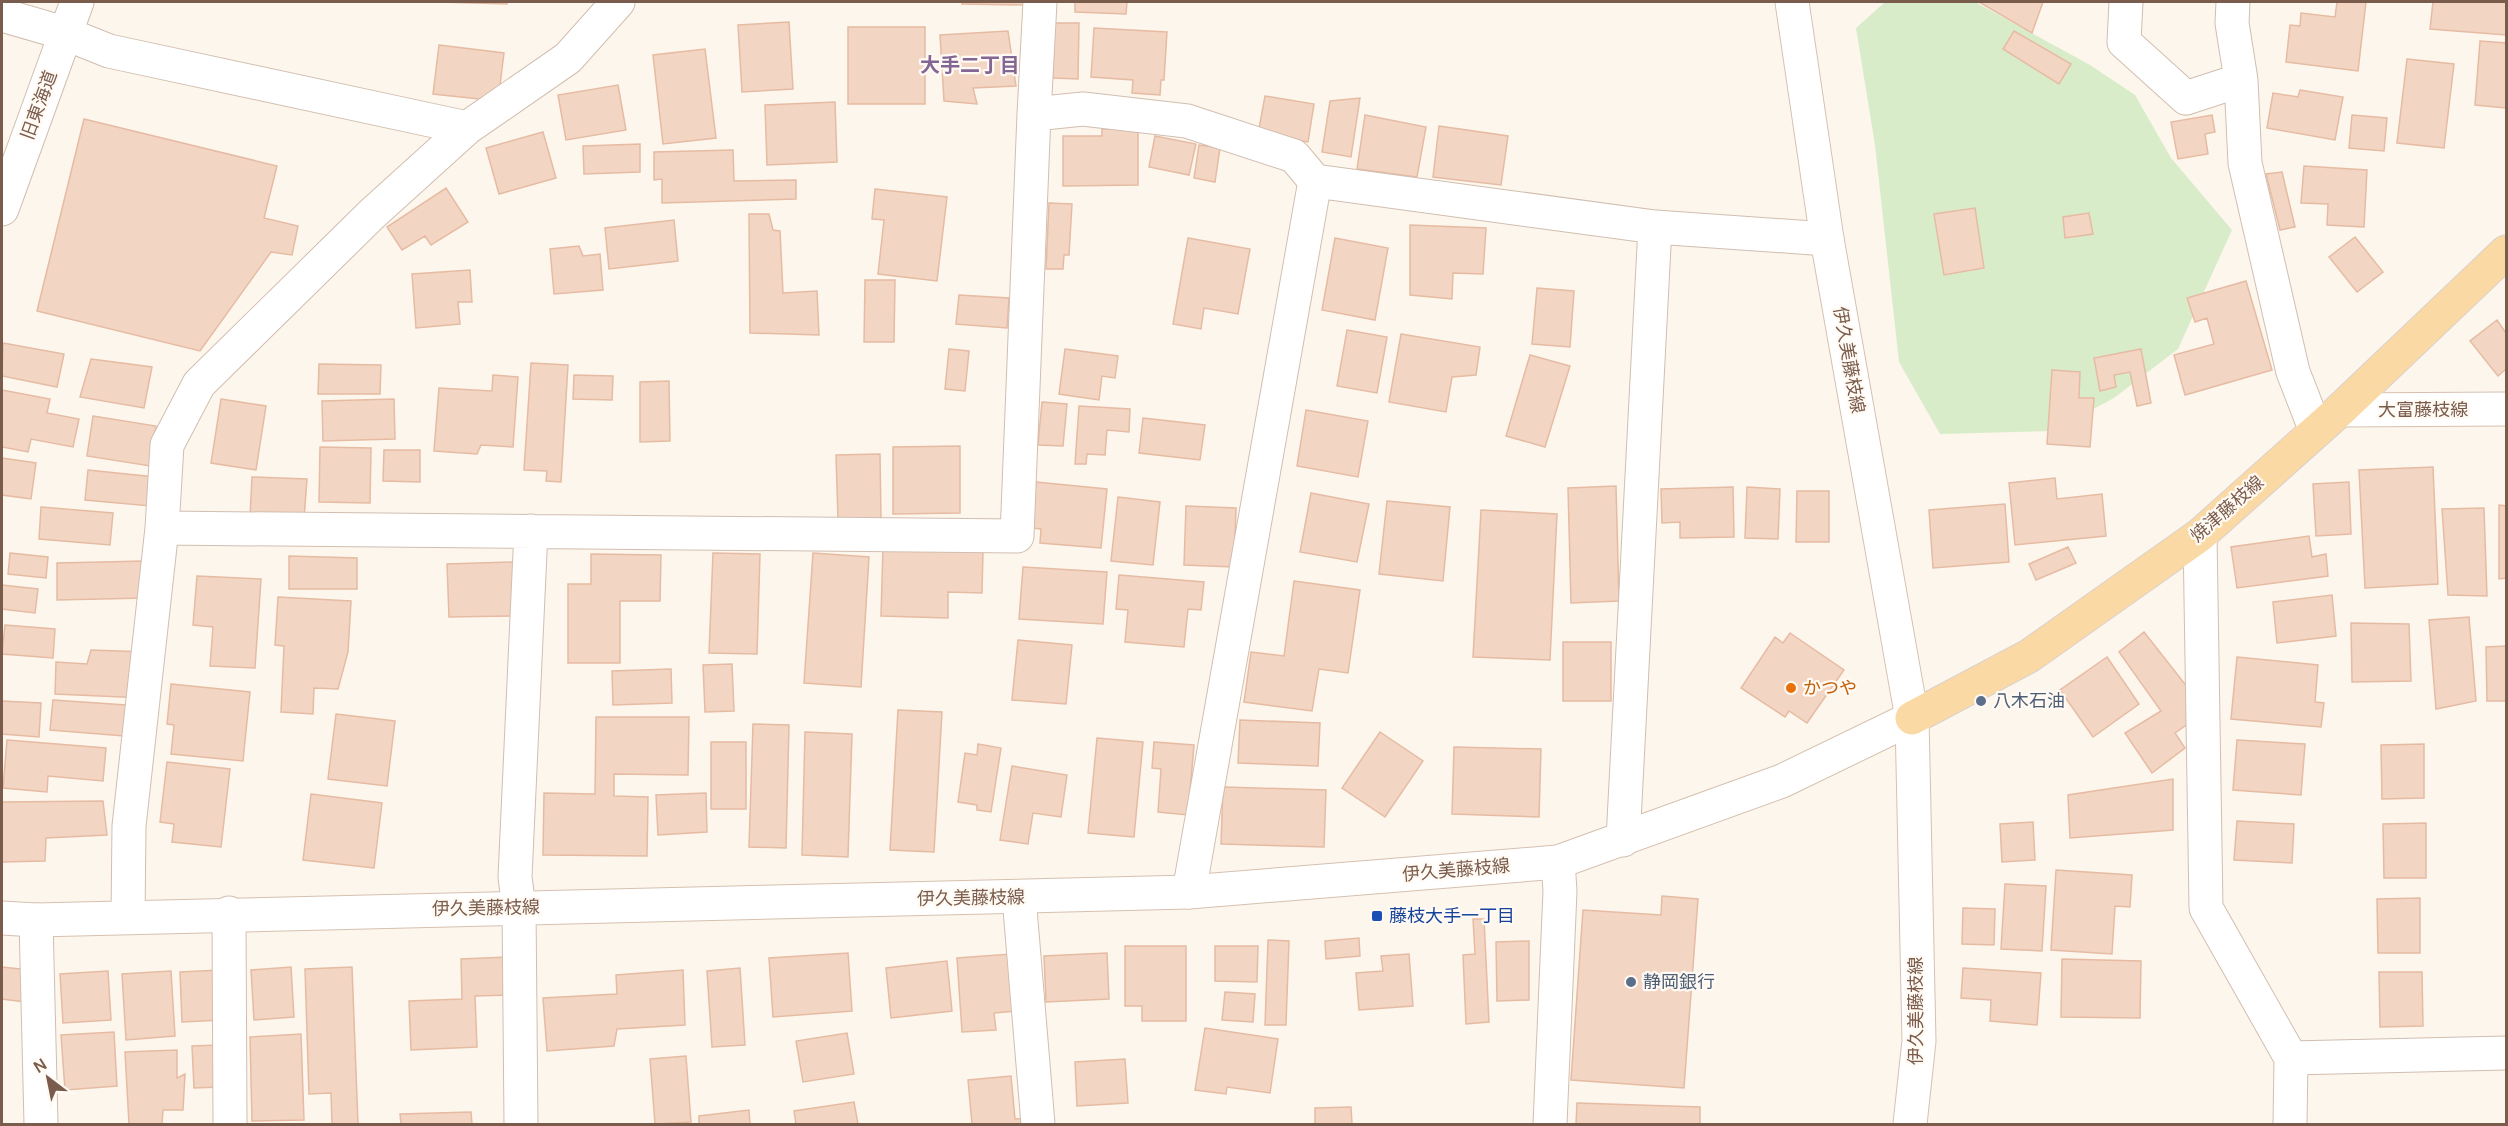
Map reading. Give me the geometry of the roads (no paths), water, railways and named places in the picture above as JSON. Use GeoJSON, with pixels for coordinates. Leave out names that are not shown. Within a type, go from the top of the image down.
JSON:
{"type":"FeatureCollection","features":[{"type":"Feature","properties":{"kind":"main road","name":"焼津藤枝線"},"geometry":{"type":"LineString","coordinates":[[1912,718],[2029,656],[2200,535],[2340,410],[2506,252]]}},
{"type":"Feature","properties":{"kind":"street","name":"旧東海道"},"geometry":{"type":"LineString","coordinates":[[2,209],[77,2]]}},
{"type":"Feature","properties":{"kind":"street"},"geometry":{"type":"LineString","coordinates":[[128,917],[129,826],[162,528],[167,445],[199,384],[372,214],[467,128],[568,58],[618,2]]}},
{"type":"Feature","properties":{"kind":"street"},"geometry":{"type":"LineString","coordinates":[[162,528],[1017,536],[1040,2]]}},
{"type":"Feature","properties":{"kind":"street","name":"伊久美藤枝線"},"geometry":{"type":"LineString","coordinates":[[1792,2],[1827,239],[1912,718],[1919,1041],[1910,1125]]}},
{"type":"Feature","properties":{"kind":"street"},"geometry":{"type":"LineString","coordinates":[[2126,2],[2124,42],[2186,98],[2241,80]]}},
{"type":"Feature","properties":{"kind":"street"},"geometry":{"type":"LineString","coordinates":[[2232,2],[2232,23],[2241,80],[2245,163],[2293,372],[2316,431]]}},
{"type":"Feature","properties":{"kind":"street"},"geometry":{"type":"LineString","coordinates":[[2,15],[64,33],[109,51],[467,128]]}},
{"type":"Feature","properties":{"kind":"street"},"geometry":{"type":"LineString","coordinates":[[1034,114],[1083,108],[1187,121],[1294,156],[1314,181],[1655,227],[1827,239]]}},
{"type":"Feature","properties":{"kind":"street"},"geometry":{"type":"LineString","coordinates":[[1189,892],[1314,181]]}},
{"type":"Feature","properties":{"kind":"street"},"geometry":{"type":"LineString","coordinates":[[1623,840],[1655,227]]}},
{"type":"Feature","properties":{"kind":"street","name":"大富藤枝線"},"geometry":{"type":"LineString","coordinates":[[2340,410],[2506,409]]}},
{"type":"Feature","properties":{"kind":"street"},"geometry":{"type":"LineString","coordinates":[[521,1125],[519,908],[515,877],[531,531]]}},
{"type":"Feature","properties":{"kind":"street"},"geometry":{"type":"LineString","coordinates":[[2200,535],[2206,908],[2290,1058],[2290,1125]]}},
{"type":"Feature","properties":{"kind":"street","name":"伊久美藤枝線"},"geometry":{"type":"LineString","coordinates":[[2,918],[36,920],[229,913],[1189,892],[1558,862],[1782,781],[1912,718]]}},
{"type":"Feature","properties":{"kind":"street"},"geometry":{"type":"LineString","coordinates":[[1550,1125],[1560,891],[1558,862]]}},
{"type":"Feature","properties":{"kind":"street"},"geometry":{"type":"LineString","coordinates":[[1019,897],[1038,1125]]}},
{"type":"Feature","properties":{"kind":"street"},"geometry":{"type":"LineString","coordinates":[[229,913],[230,1125]]}},
{"type":"Feature","properties":{"kind":"street"},"geometry":{"type":"LineString","coordinates":[[36,920],[41,1125]]}},
{"type":"Feature","properties":{"kind":"street"},"geometry":{"type":"LineString","coordinates":[[2290,1058],[2506,1053]]}},
{"type":"Feature","properties":{"kind":"place","name":"かつや"},"geometry":{"type":"Point","coordinates":[1791,688]}},
{"type":"Feature","properties":{"kind":"place","name":"八木石油"},"geometry":{"type":"Point","coordinates":[1981,701]}},
{"type":"Feature","properties":{"kind":"place","name":"藤枝大手一丁目"},"geometry":{"type":"Point","coordinates":[1377,916]}},
{"type":"Feature","properties":{"kind":"place","name":"静岡銀行"},"geometry":{"type":"Point","coordinates":[1631,982]}},
{"type":"Feature","properties":{"kind":"district","name":"大手二丁目"},"geometry":{"type":"Point","coordinates":[970,65]}}]}
